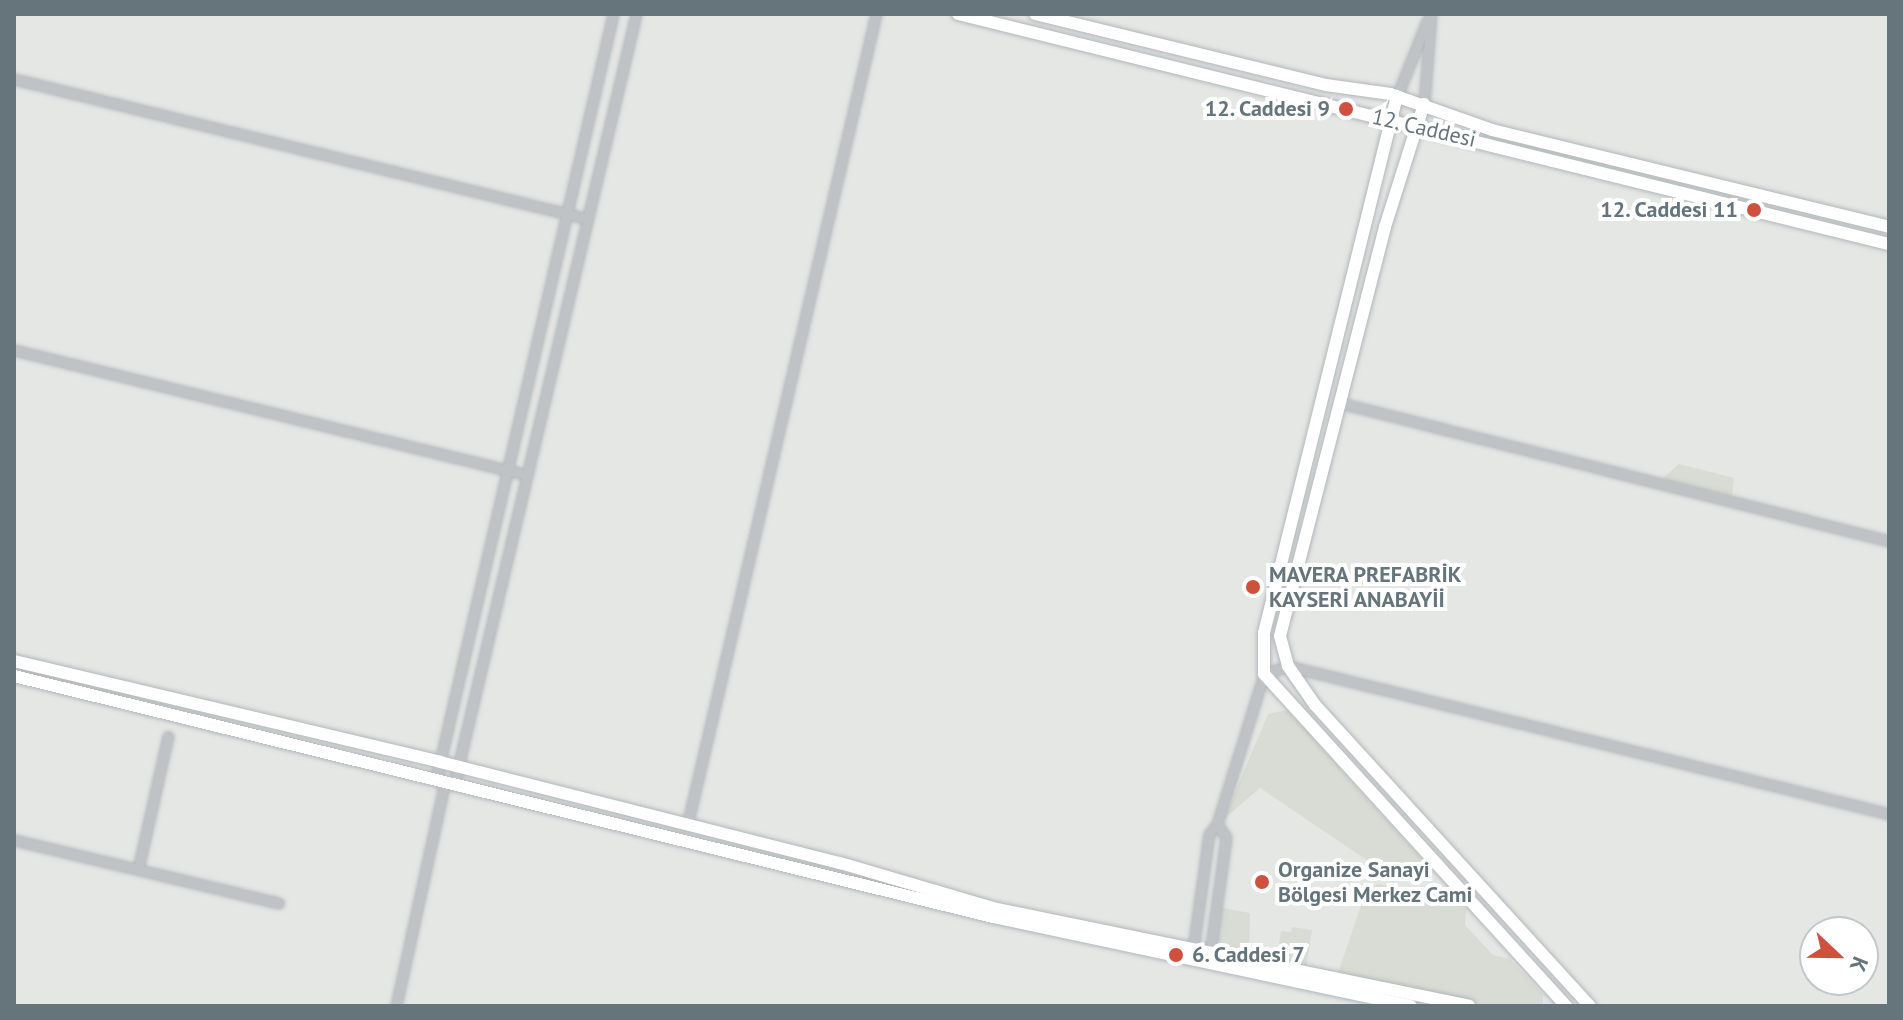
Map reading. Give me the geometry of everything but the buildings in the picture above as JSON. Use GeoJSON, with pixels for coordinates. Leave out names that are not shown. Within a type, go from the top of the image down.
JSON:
{"type":"FeatureCollection","features":[{"type":"Feature","properties":{"kind":"street"},"geometry":{"type":"LineString","coordinates":[[396,1006],[445,781],[440,762],[510,471],[613,14]]}},
{"type":"Feature","properties":{"kind":"street"},"geometry":{"type":"LineString","coordinates":[[445,781],[458,767],[584,218],[636,14]]}},
{"type":"Feature","properties":{"kind":"street"},"geometry":{"type":"LineString","coordinates":[[687,826],[876,14]]}},
{"type":"Feature","properties":{"kind":"street","name":"12. Caddesi"},"geometry":{"type":"LineString","coordinates":[[958,14],[1889,244]]}},
{"type":"Feature","properties":{"kind":"street","name":"12. Caddesi"},"geometry":{"type":"LineString","coordinates":[[1035,14],[1326,85],[1397,96],[1492,130],[1889,227]]}},
{"type":"Feature","properties":{"kind":"street"},"geometry":{"type":"LineString","coordinates":[[1193,949],[1209,834],[1217,824],[1264,674],[1264,633],[1324,400],[1390,121],[1430,14]]}},
{"type":"Feature","properties":{"kind":"street"},"geometry":{"type":"LineString","coordinates":[[1430,14],[1424,104],[1385,227],[1280,636],[1288,666],[1315,705],[1590,1006]]}},
{"type":"Feature","properties":{"kind":"street"},"geometry":{"type":"LineString","coordinates":[[14,79],[584,218]]}},
{"type":"Feature","properties":{"kind":"street"},"geometry":{"type":"LineString","coordinates":[[14,350],[527,475]]}},
{"type":"Feature","properties":{"kind":"street"},"geometry":{"type":"LineString","coordinates":[[1324,400],[1889,541]]}},
{"type":"Feature","properties":{"kind":"street"},"geometry":{"type":"LineString","coordinates":[[14,661],[440,762],[993,908],[1469,1006]]}},
{"type":"Feature","properties":{"kind":"street"},"geometry":{"type":"LineString","coordinates":[[1264,674],[1288,666],[1889,814]]}},
{"type":"Feature","properties":{"kind":"street"},"geometry":{"type":"LineString","coordinates":[[1264,674],[1566,1006]]}},
{"type":"Feature","properties":{"kind":"street"},"geometry":{"type":"LineString","coordinates":[[14,676],[993,917],[1411,1006]]}},
{"type":"Feature","properties":{"kind":"street"},"geometry":{"type":"LineString","coordinates":[[224,726],[227,711]]}},
{"type":"Feature","properties":{"kind":"street"},"geometry":{"type":"LineString","coordinates":[[138,869],[168,736]]}},
{"type":"Feature","properties":{"kind":"street"},"geometry":{"type":"LineString","coordinates":[[1210,953],[1226,837],[1217,824]]}},
{"type":"Feature","properties":{"kind":"street"},"geometry":{"type":"LineString","coordinates":[[14,840],[279,903]]}},
{"type":"Feature","properties":{"kind":"shaded area"},"geometry":{"type":"Polygon","coordinates":[[[14,14],[1889,14],[1889,1006],[14,1006],[14,14]]]}},
{"type":"Feature","properties":{"kind":"shaded area"},"geometry":{"type":"Polygon","coordinates":[[[1679,464],[1734,478],[1732,496],[1662,479],[1679,464]]]}},
{"type":"Feature","properties":{"kind":"shaded area"},"geometry":{"type":"Polygon","coordinates":[[[1287,710],[1435,874],[1371,863],[1260,788],[1224,819],[1268,714],[1287,710]]]}},
{"type":"Feature","properties":{"kind":"shaded area"},"geometry":{"type":"Polygon","coordinates":[[[1378,884],[1457,899],[1466,910],[1465,925],[1493,955],[1510,959],[1543,994],[1543,1006],[1488,1006],[1338,973],[1367,888],[1378,884]]]}},
{"type":"Feature","properties":{"kind":"shaded area"},"geometry":{"type":"Polygon","coordinates":[[[1222,908],[1250,913],[1249,956],[1215,950],[1222,908]]]}},
{"type":"Feature","properties":{"kind":"shaded area"},"geometry":{"type":"Polygon","coordinates":[[[1292,927],[1312,930],[1306,968],[1276,963],[1281,931],[1291,932],[1292,927]]]}},
{"type":"Feature","properties":{"kind":"place","name":"12. Caddesi 9"},"geometry":{"type":"Point","coordinates":[1346,109]}},
{"type":"Feature","properties":{"kind":"place","name":"12. Caddesi 11"},"geometry":{"type":"Point","coordinates":[1754,210]}},
{"type":"Feature","properties":{"kind":"place","name":"MAVERA PREFABRİK KAYSERİ ANABAYİİ"},"geometry":{"type":"Point","coordinates":[1253,587]}},
{"type":"Feature","properties":{"kind":"place","name":"Organize Sanayi Bölgesi Merkez Cami"},"geometry":{"type":"Point","coordinates":[1262,882]}},
{"type":"Feature","properties":{"kind":"place","name":"6. Caddesi 7"},"geometry":{"type":"Point","coordinates":[1176,955]}}]}
